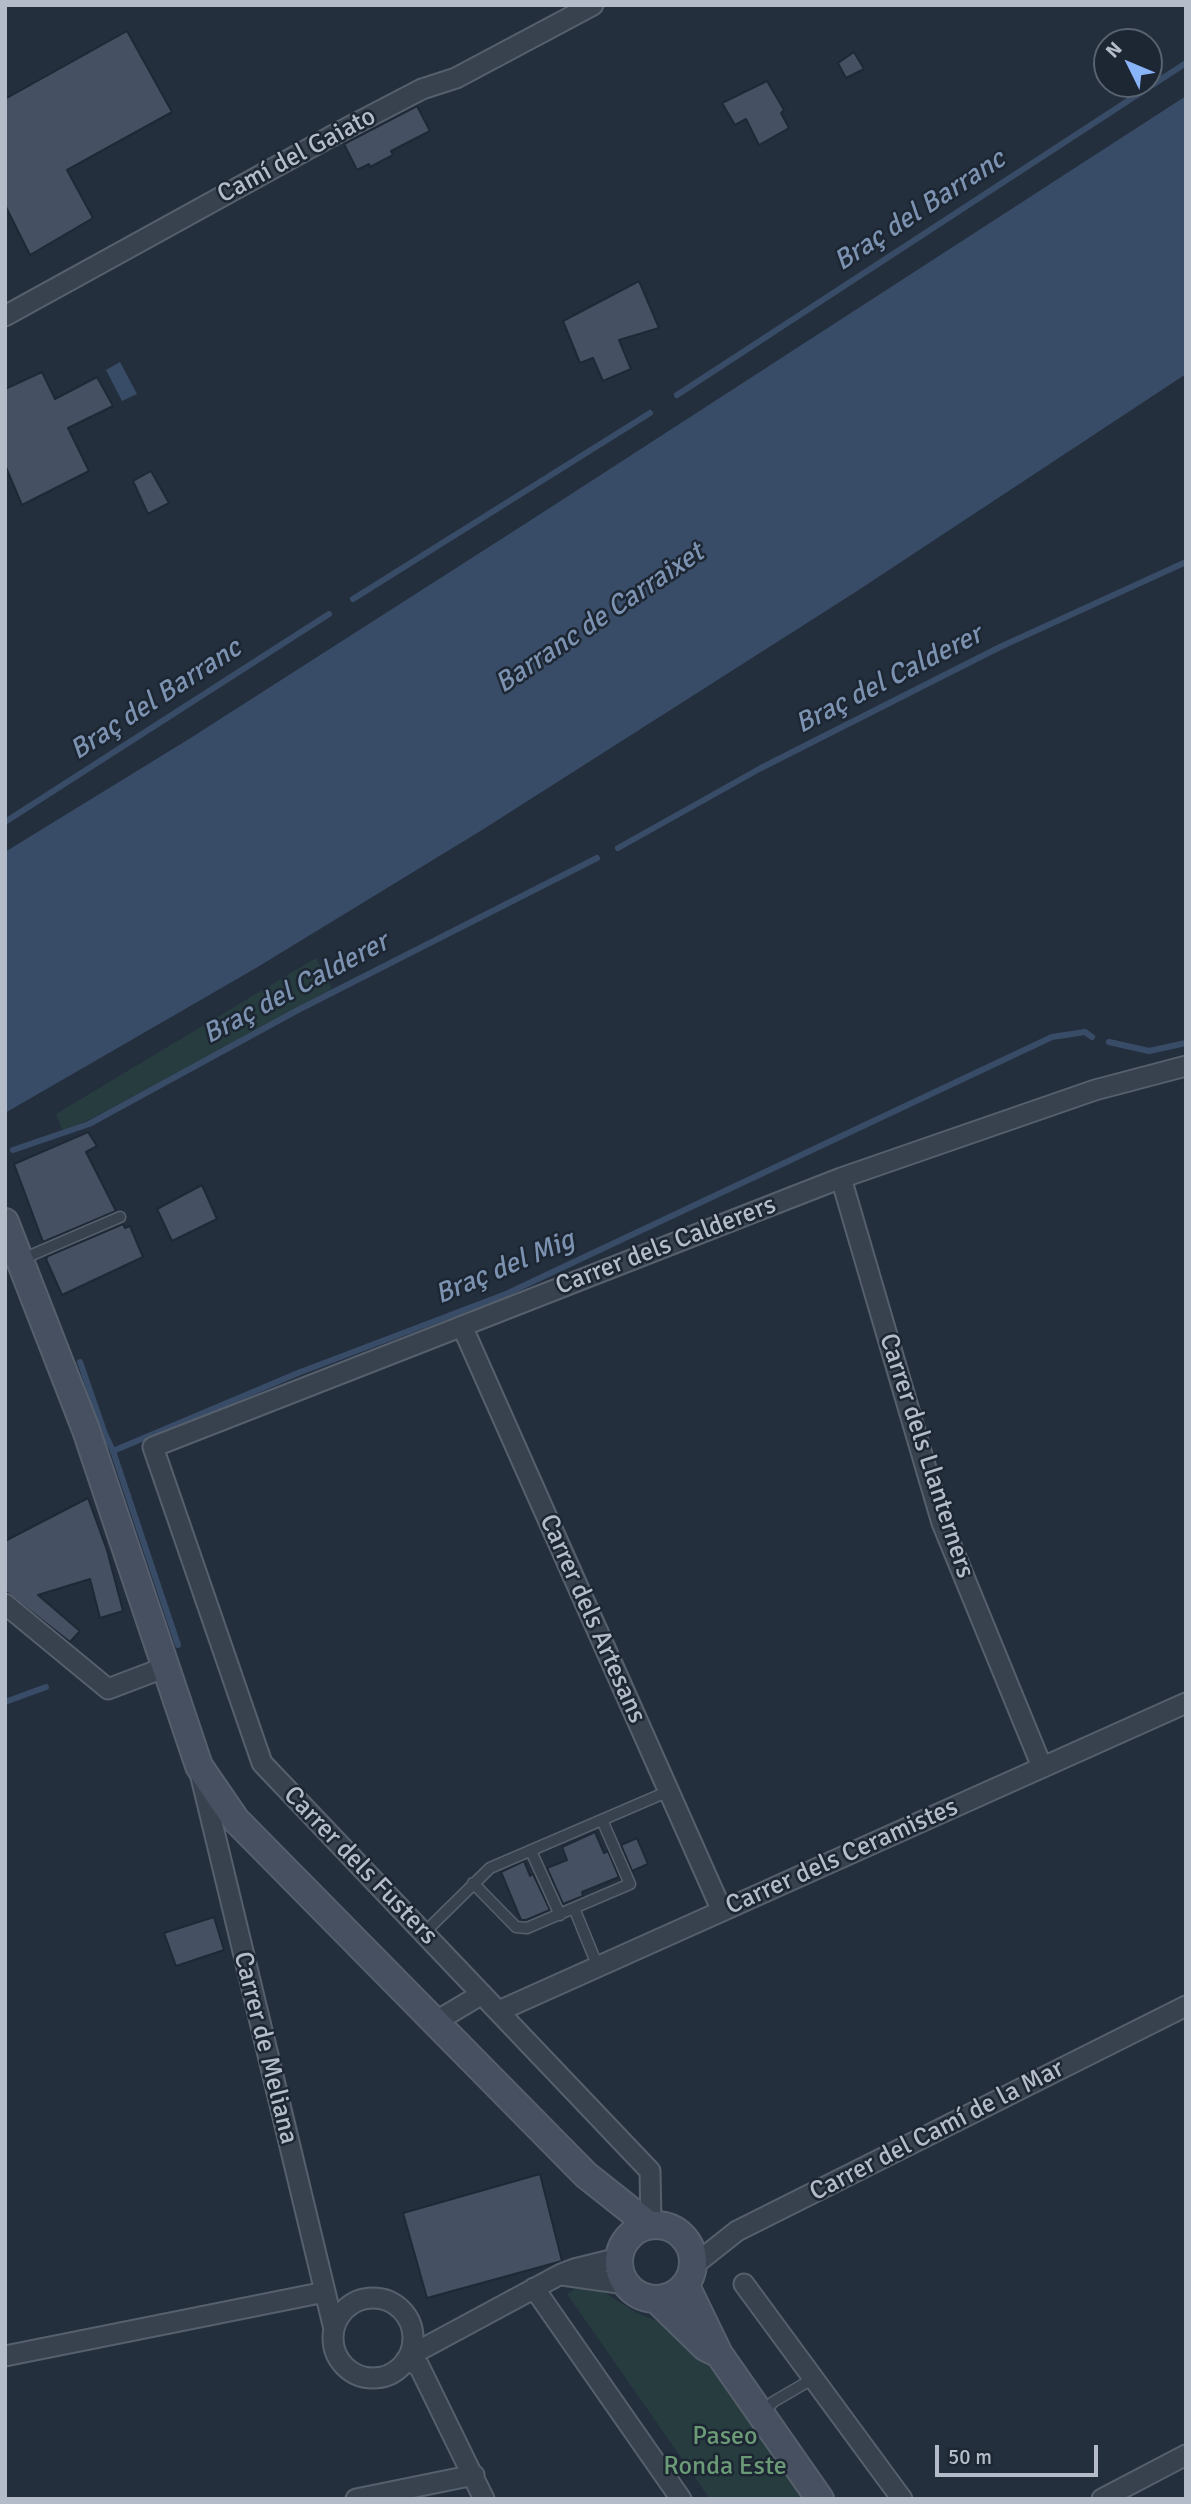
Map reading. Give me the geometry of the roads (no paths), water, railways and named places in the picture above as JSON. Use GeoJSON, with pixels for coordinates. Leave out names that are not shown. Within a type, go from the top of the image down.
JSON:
{"type":"FeatureCollection","features":[{"type":"Feature","properties":{"kind":"main road"},"geometry":{"type":"LineString","coordinates":[[5,1222],[86,1430],[199,1766],[236,1819],[435,2022],[586,2175],[650,2225]]}},
{"type":"Feature","properties":{"kind":"main road"},"geometry":{"type":"LineString","coordinates":[[586,2175],[622,2249],[620,2272],[626,2284],[639,2296],[657,2300],[673,2296],[690,2276]]}},
{"type":"Feature","properties":{"kind":"main road"},"geometry":{"type":"LineString","coordinates":[[622,2249],[636,2230],[650,2225],[672,2227],[690,2244],[690,2276],[719,2354],[820,2499]]}},
{"type":"Feature","properties":{"kind":"main road"},"geometry":{"type":"LineString","coordinates":[[657,2300],[705,2347],[719,2354]]}},
{"type":"Feature","properties":{"kind":"street","name":"Camí del Gaiato"},"geometry":{"type":"LineString","coordinates":[[5,316],[330,137],[422,89],[456,78],[593,5]]}},
{"type":"Feature","properties":{"kind":"street","name":"Carrer dels Calderers"},"geometry":{"type":"LineString","coordinates":[[153,1447],[841,1178],[1095,1090],[1186,1066]]}},
{"type":"Feature","properties":{"kind":"street","name":"Carrer dels Llanterners"},"geometry":{"type":"LineString","coordinates":[[841,1178],[942,1523],[1042,1767]]}},
{"type":"Feature","properties":{"kind":"street","name":"Carrer dels Artesans"},"geometry":{"type":"LineString","coordinates":[[462,1326],[722,1911]]}},
{"type":"Feature","properties":{"kind":"street","name":"Carrer dels Fusters"},"geometry":{"type":"LineString","coordinates":[[153,1447],[262,1763],[650,2171],[650,2225]]}},
{"type":"Feature","properties":{"kind":"street"},"geometry":{"type":"LineString","coordinates":[[5,1604],[108,1689],[166,1667]]}},
{"type":"Feature","properties":{"kind":"street","name":"Carrer dels Ceramistes"},"geometry":{"type":"LineString","coordinates":[[499,2011],[1186,1703]]}},
{"type":"Feature","properties":{"kind":"street","name":"Carrer de Meliana"},"geometry":{"type":"LineString","coordinates":[[199,1766],[334,2329]]}},
{"type":"Feature","properties":{"kind":"street"},"geometry":{"type":"LineString","coordinates":[[435,2022],[482,1994]]}},
{"type":"Feature","properties":{"kind":"street","name":"Carrer del Camí de la Mar"},"geometry":{"type":"LineString","coordinates":[[690,2276],[737,2231],[1186,2006]]}},
{"type":"Feature","properties":{"kind":"street"},"geometry":{"type":"LineString","coordinates":[[407,2358],[561,2274],[622,2249]]}},
{"type":"Feature","properties":{"kind":"street"},"geometry":{"type":"LineString","coordinates":[[561,2274],[573,2278],[626,2284]]}},
{"type":"Feature","properties":{"kind":"street"},"geometry":{"type":"LineString","coordinates":[[744,2284],[902,2499]]}},
{"type":"Feature","properties":{"kind":"street"},"geometry":{"type":"LineString","coordinates":[[534,2288],[681,2499]]}},
{"type":"Feature","properties":{"kind":"street"},"geometry":{"type":"LineString","coordinates":[[5,2357],[325,2292]]}},
{"type":"Feature","properties":{"kind":"street"},"geometry":{"type":"LineString","coordinates":[[378,2298],[391,2302],[402,2309],[411,2327],[412,2346],[407,2358],[398,2369],[387,2375],[374,2378],[361,2376],[349,2370],[335,2352],[334,2329],[338,2319],[354,2303],[378,2298]]}},
{"type":"Feature","properties":{"kind":"street"},"geometry":{"type":"LineString","coordinates":[[411,2327],[444,2337]]}},
{"type":"Feature","properties":{"kind":"street"},"geometry":{"type":"LineString","coordinates":[[407,2358],[419,2366],[484,2499]]}},
{"type":"Feature","properties":{"kind":"street"},"geometry":{"type":"LineString","coordinates":[[1102,2499],[1186,2455]]}},
{"type":"Feature","properties":{"kind":"street"},"geometry":{"type":"LineString","coordinates":[[356,2499],[474,2475]]}},
{"type":"Feature","properties":{"kind":"lane"},"geometry":{"type":"LineString","coordinates":[[20,1260],[120,1217]]}},
{"type":"Feature","properties":{"kind":"lane"},"geometry":{"type":"LineString","coordinates":[[424,1933],[490,1868],[669,1791]]}},
{"type":"Feature","properties":{"kind":"lane"},"geometry":{"type":"LineString","coordinates":[[473,1883],[516,1927],[527,1928],[630,1884],[602,1820]]}},
{"type":"Feature","properties":{"kind":"lane"},"geometry":{"type":"LineString","coordinates":[[531,1851],[559,1915]]}},
{"type":"Feature","properties":{"kind":"lane"},"geometry":{"type":"LineString","coordinates":[[574,1908],[598,1967]]}},
{"type":"Feature","properties":{"kind":"lane"},"geometry":{"type":"LineString","coordinates":[[762,2416],[773,2402],[814,2378]]}},
{"type":"Feature","properties":{"kind":"water","name":"Barranc de Carraixet"},"geometry":{"type":"Polygon","coordinates":[[[1186,96],[1186,374],[854,593],[482,830],[256,968],[5,1113],[5,852],[189,739],[528,522],[1186,96]]]}},
{"type":"Feature","properties":{"kind":"water"},"geometry":{"type":"Polygon","coordinates":[[[120,362],[137,394],[122,401],[106,370],[120,362]]]}},
{"type":"Feature","properties":{"kind":"waterway","name":"Braç del Barranc"},"geometry":{"type":"LineString","coordinates":[[677,395],[1186,63]]}},
{"type":"Feature","properties":{"kind":"waterway","name":"Braç del Barranc"},"geometry":{"type":"LineString","coordinates":[[353,599],[650,413]]}},
{"type":"Feature","properties":{"kind":"waterway","name":"Braç del Calderer"},"geometry":{"type":"LineString","coordinates":[[618,848],[761,768],[1000,647],[1186,562]]}},
{"type":"Feature","properties":{"kind":"waterway","name":"Braç del Barranc"},"geometry":{"type":"LineString","coordinates":[[5,822],[329,614]]}},
{"type":"Feature","properties":{"kind":"waterway","name":"Braç del Calderer"},"geometry":{"type":"LineString","coordinates":[[13,1150],[89,1124],[296,1011],[597,858]]}},
{"type":"Feature","properties":{"kind":"waterway","name":"Braç del Mig"},"geometry":{"type":"LineString","coordinates":[[178,1645],[113,1451],[298,1373],[506,1294],[1052,1037],[1085,1032],[1092,1037]]}},
{"type":"Feature","properties":{"kind":"waterway","name":"Braç del Mig"},"geometry":{"type":"LineString","coordinates":[[1109,1042],[1149,1051],[1186,1043]]}},
{"type":"Feature","properties":{"kind":"waterway","name":"Braç del Calderer"},"geometry":{"type":"LineString","coordinates":[[80,1362],[113,1451]]}},
{"type":"Feature","properties":{"kind":"waterway"},"geometry":{"type":"LineString","coordinates":[[5,1702],[46,1687]]}},
{"type":"Feature","properties":{"kind":"park label","name":"Paseo Ronda Este"},"geometry":{"type":"Point","coordinates":[725,2452]}}]}
